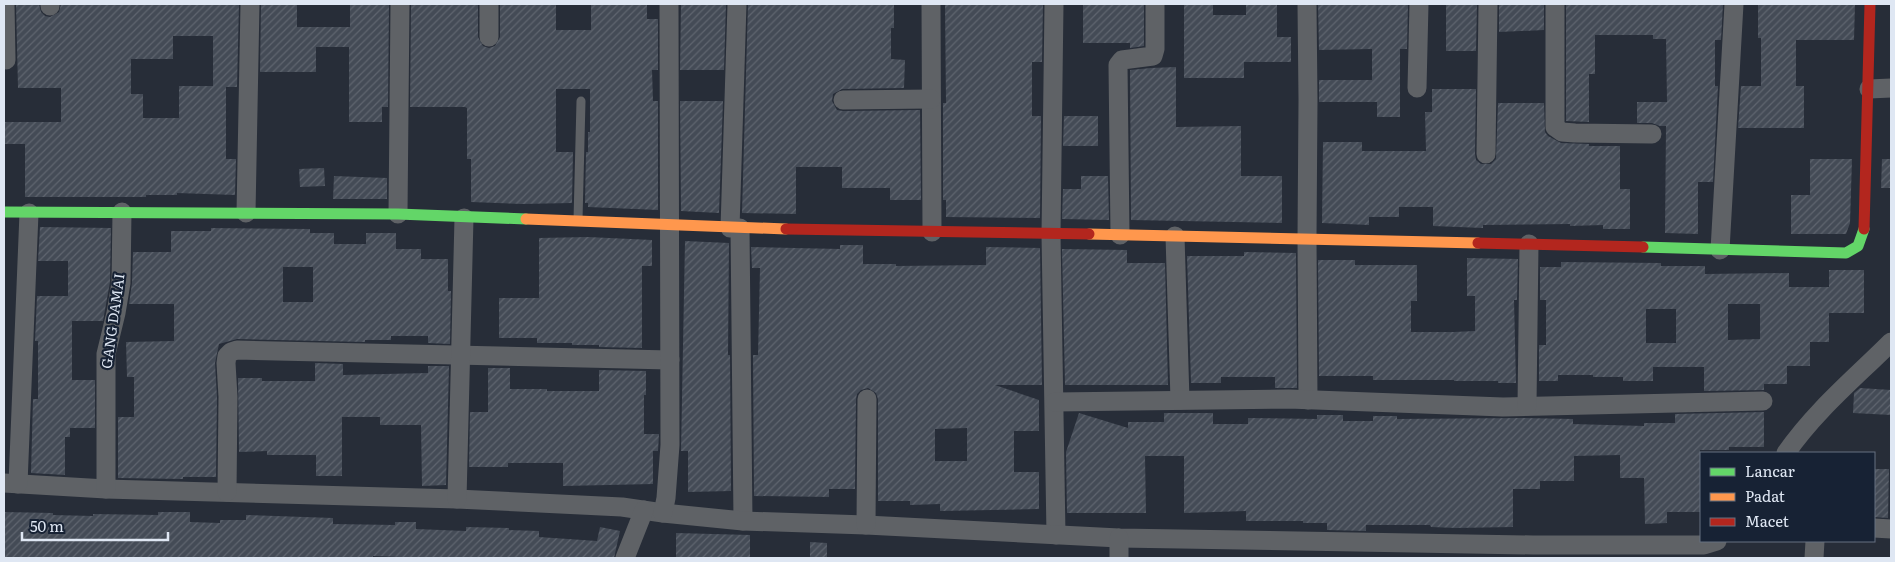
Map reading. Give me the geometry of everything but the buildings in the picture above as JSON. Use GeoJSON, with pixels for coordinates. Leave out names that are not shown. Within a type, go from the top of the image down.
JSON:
{"type":"FeatureCollection","features":[{"type":"Feature","properties":{"kind":"street"},"geometry":{"type":"LineString","coordinates":[[5,4],[6,60]]}},
{"type":"Feature","properties":{"kind":"street"},"geometry":{"type":"LineString","coordinates":[[246,213],[250,4]]}},
{"type":"Feature","properties":{"kind":"street"},"geometry":{"type":"LineString","coordinates":[[398,214],[400,4]]}},
{"type":"Feature","properties":{"kind":"street"},"geometry":{"type":"LineString","coordinates":[[489,4],[489,37]]}},
{"type":"Feature","properties":{"kind":"street"},"geometry":{"type":"LineString","coordinates":[[663,513],[670,445],[668,226],[670,4]]}},
{"type":"Feature","properties":{"kind":"street"},"geometry":{"type":"LineString","coordinates":[[737,4],[735,228],[743,521]]}},
{"type":"Feature","properties":{"kind":"street"},"geometry":{"type":"LineString","coordinates":[[931,4],[932,232]]}},
{"type":"Feature","properties":{"kind":"street"},"geometry":{"type":"LineString","coordinates":[[1054,4],[1051,234],[1056,535]]}},
{"type":"Feature","properties":{"kind":"street"},"geometry":{"type":"LineString","coordinates":[[1120,235],[1118,64],[1122,60],[1152,56],[1155,49],[1155,4]]}},
{"type":"Feature","properties":{"kind":"street"},"geometry":{"type":"LineString","coordinates":[[1307,4],[1306,238],[1308,400]]}},
{"type":"Feature","properties":{"kind":"street"},"geometry":{"type":"LineString","coordinates":[[1418,88],[1419,4]]}},
{"type":"Feature","properties":{"kind":"street"},"geometry":{"type":"LineString","coordinates":[[1486,154],[1488,4]]}},
{"type":"Feature","properties":{"kind":"street"},"geometry":{"type":"LineString","coordinates":[[1555,4],[1554,122],[1557,130],[1575,133],[1652,134]]}},
{"type":"Feature","properties":{"kind":"street"},"geometry":{"type":"LineString","coordinates":[[1720,250],[1734,4]]}},
{"type":"Feature","properties":{"kind":"street"},"geometry":{"type":"LineString","coordinates":[[4,212],[398,214],[735,228],[1306,238],[1846,253],[1858,246],[1865,226],[1870,4]]}},
{"type":"Feature","properties":{"kind":"street"},"geometry":{"type":"LineString","coordinates":[[1869,89],[1891,88]]}},
{"type":"Feature","properties":{"kind":"street"},"geometry":{"type":"LineString","coordinates":[[844,100],[931,99]]}},
{"type":"Feature","properties":{"kind":"street","name":"GANG DAMAI"},"geometry":{"type":"LineString","coordinates":[[106,489],[106,354],[121,283],[122,212]]}},
{"type":"Feature","properties":{"kind":"street"},"geometry":{"type":"LineString","coordinates":[[29,213],[11,484],[106,489],[457,499],[622,507],[743,521],[866,525],[1119,538],[1538,552],[1704,546],[1714,542]]}},
{"type":"Feature","properties":{"kind":"street"},"geometry":{"type":"LineString","coordinates":[[457,499],[464,218]]}},
{"type":"Feature","properties":{"kind":"street"},"geometry":{"type":"LineString","coordinates":[[1175,236],[1180,400]]}},
{"type":"Feature","properties":{"kind":"street"},"geometry":{"type":"LineString","coordinates":[[1527,406],[1529,244]]}},
{"type":"Feature","properties":{"kind":"street"},"geometry":{"type":"LineString","coordinates":[[1787,452],[1803,429],[1822,408],[1891,342]]}},
{"type":"Feature","properties":{"kind":"street"},"geometry":{"type":"LineString","coordinates":[[227,492],[228,397],[226,363],[227,356],[237,350],[670,360]]}},
{"type":"Feature","properties":{"kind":"street"},"geometry":{"type":"LineString","coordinates":[[866,525],[867,399]]}},
{"type":"Feature","properties":{"kind":"street"},"geometry":{"type":"LineString","coordinates":[[1055,402],[1308,400],[1527,406],[1763,401]]}},
{"type":"Feature","properties":{"kind":"street"},"geometry":{"type":"LineString","coordinates":[[625,558],[644,510]]}},
{"type":"Feature","properties":{"kind":"street"},"geometry":{"type":"LineString","coordinates":[[1875,528],[1891,529]]}},
{"type":"Feature","properties":{"kind":"street"},"geometry":{"type":"LineString","coordinates":[[1119,538],[1120,558]]}},
{"type":"Feature","properties":{"kind":"street"},"geometry":{"type":"LineString","coordinates":[[1814,558],[1815,542]]}},
{"type":"Feature","properties":{"kind":"lane"},"geometry":{"type":"LineString","coordinates":[[578,222],[581,100]]}},
{"type":"Feature","properties":{"kind":"traffic: fast"},"geometry":{"type":"LineString","coordinates":[[4,212],[398,214],[526,219]]}},
{"type":"Feature","properties":{"kind":"traffic: fast"},"geometry":{"type":"LineString","coordinates":[[1643,247],[1846,253],[1858,246],[1864,229]]}},
{"type":"Feature","properties":{"kind":"traffic: slow"},"geometry":{"type":"LineString","coordinates":[[526,219],[786,229]]}},
{"type":"Feature","properties":{"kind":"traffic: slow"},"geometry":{"type":"LineString","coordinates":[[1089,234],[1478,243]]}},
{"type":"Feature","properties":{"kind":"traffic: jam"},"geometry":{"type":"LineString","coordinates":[[1864,229],[1870,4]]}},
{"type":"Feature","properties":{"kind":"traffic: jam"},"geometry":{"type":"LineString","coordinates":[[786,229],[1089,234]]}},
{"type":"Feature","properties":{"kind":"traffic: jam"},"geometry":{"type":"LineString","coordinates":[[1478,243],[1643,247]]}}]}
